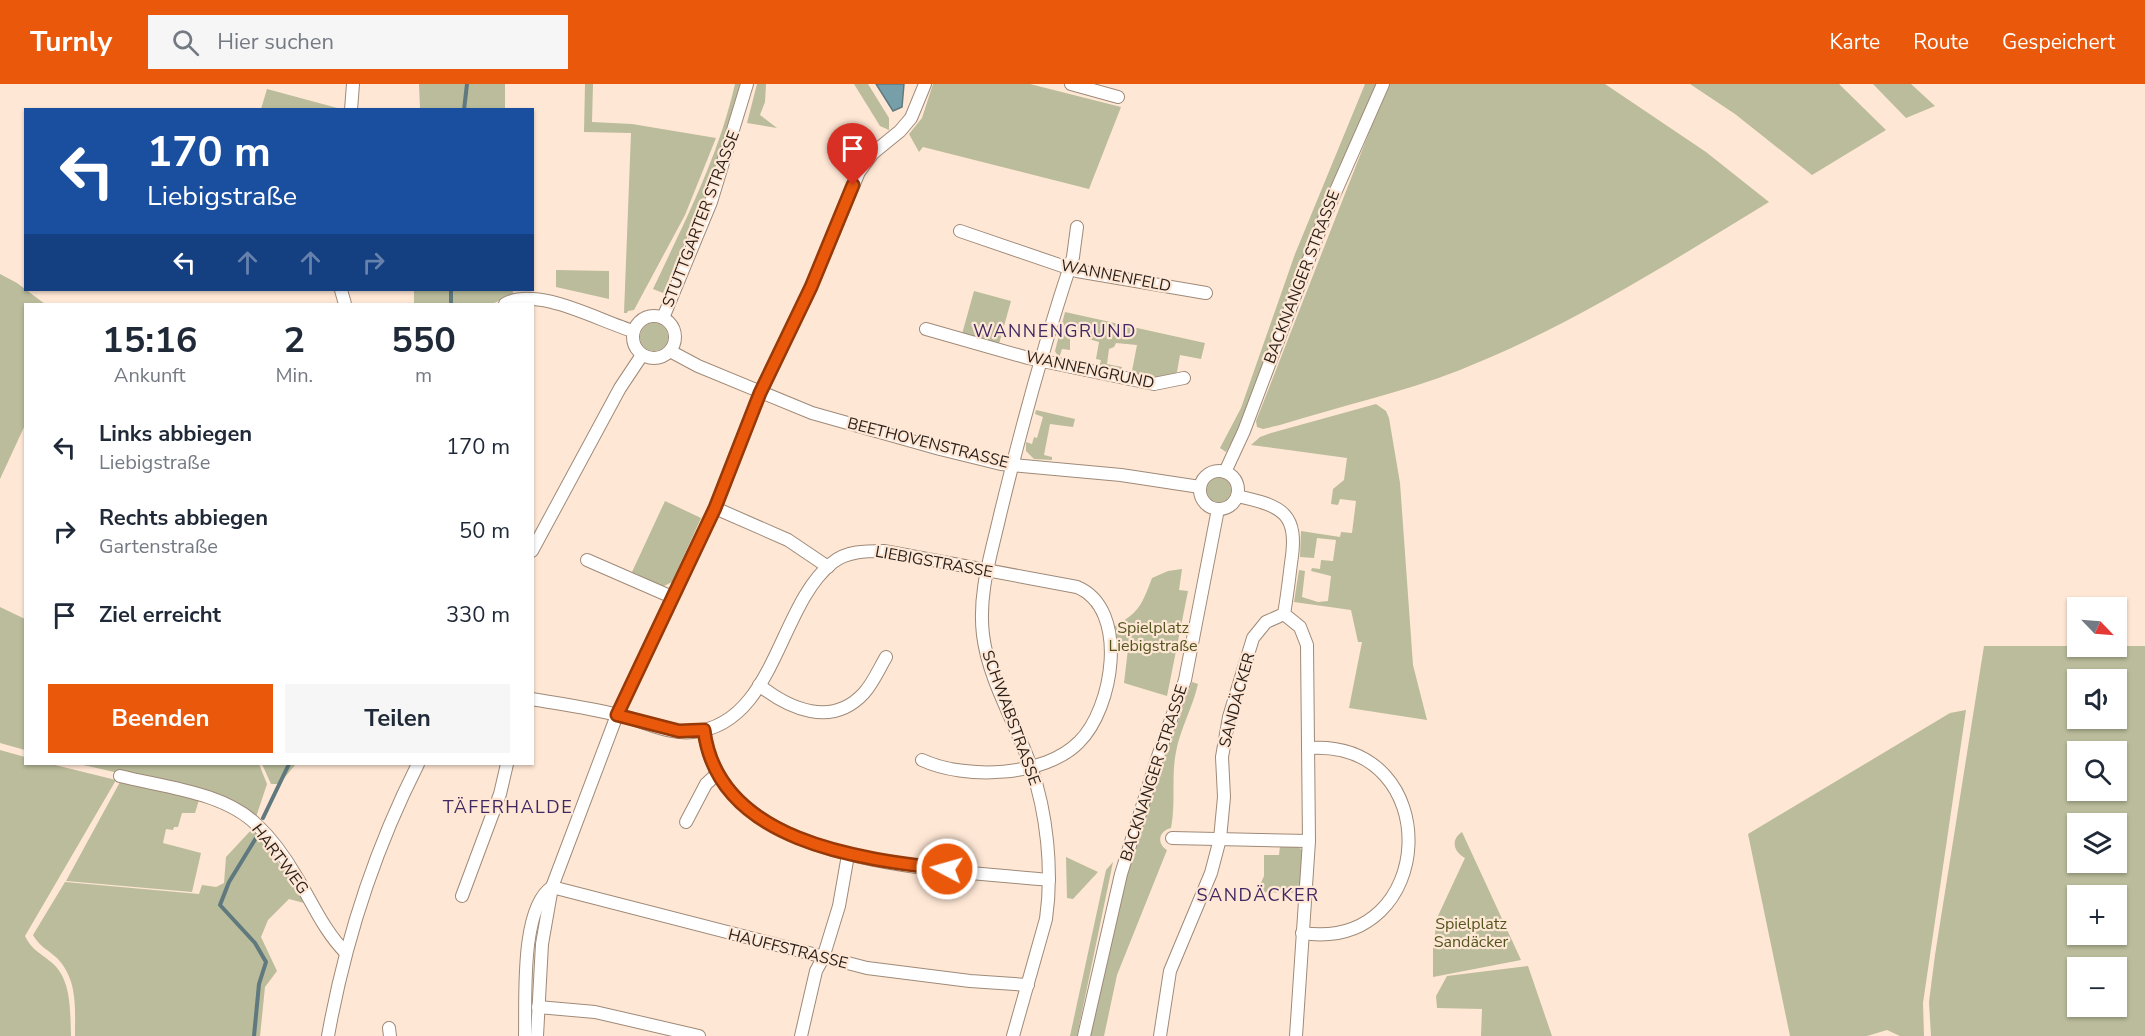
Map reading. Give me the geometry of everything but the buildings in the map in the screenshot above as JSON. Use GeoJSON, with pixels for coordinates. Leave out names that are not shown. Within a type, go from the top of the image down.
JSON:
{"type":"FeatureCollection","features":[{"type":"Feature","properties":{"kind":"street"},"geometry":{"type":"LineString","coordinates":[[351,108],[353,84]]}},
{"type":"Feature","properties":{"kind":"street","name":"STUTTGARTER STRASSE"},"geometry":{"type":"LineString","coordinates":[[663,318],[711,202],[747,84]]}},
{"type":"Feature","properties":{"kind":"street"},"geometry":{"type":"LineString","coordinates":[[537,1036],[542,944],[552,887],[617,715],[715,508],[760,393],[811,287],[859,172],[873,153],[911,118],[925,84]]}},
{"type":"Feature","properties":{"kind":"street"},"geometry":{"type":"LineString","coordinates":[[1071,84],[1118,97]]}},
{"type":"Feature","properties":{"kind":"street","name":"BACKNANGER STRASSE"},"geometry":{"type":"LineString","coordinates":[[1225,472],[1244,431],[1352,150],[1383,84]]}},
{"type":"Feature","properties":{"kind":"street","name":"SCHWABSTRASSE"},"geometry":{"type":"LineString","coordinates":[[1013,1036],[1046,919],[1049,880],[1044,823],[1031,767],[986,654],[982,591],[1012,464],[1069,268],[1077,227]]}},
{"type":"Feature","properties":{"kind":"street","name":"WANNENFELD"},"geometry":{"type":"LineString","coordinates":[[960,231],[1069,268],[1206,292]]}},
{"type":"Feature","properties":{"kind":"street"},"geometry":{"type":"LineString","coordinates":[[508,303],[518,300],[557,304],[633,331]]}},
{"type":"Feature","properties":{"kind":"street"},"geometry":{"type":"LineString","coordinates":[[647,317],[663,318],[674,332],[674,342],[670,351],[657,358],[642,355],[633,343],[633,331],[637,324],[647,317]]}},
{"type":"Feature","properties":{"kind":"street","name":"WANNENGRUND"},"geometry":{"type":"LineString","coordinates":[[926,329],[1042,360],[1160,385],[1185,378]]}},
{"type":"Feature","properties":{"kind":"street","name":"BEETHOVENSTRASSE"},"geometry":{"type":"LineString","coordinates":[[670,351],[760,393],[812,413],[890,436],[1012,464],[1121,475],[1200,487]]}},
{"type":"Feature","properties":{"kind":"street"},"geometry":{"type":"LineString","coordinates":[[534,547],[620,388],[642,355]]}},
{"type":"Feature","properties":{"kind":"street"},"geometry":{"type":"LineString","coordinates":[[1225,472],[1236,482],[1237,496],[1228,507],[1218,509],[1204,502],[1200,487],[1209,473],[1225,472]]}},
{"type":"Feature","properties":{"kind":"street"},"geometry":{"type":"LineString","coordinates":[[1237,496],[1274,506],[1286,516],[1293,528],[1295,541],[1284,614],[1300,627],[1308,645],[1309,841],[1296,1036]]}},
{"type":"Feature","properties":{"kind":"street"},"geometry":{"type":"LineString","coordinates":[[715,508],[789,540],[828,567]]}},
{"type":"Feature","properties":{"kind":"street","name":"BACKNANGER STRASSE"},"geometry":{"type":"LineString","coordinates":[[1084,1036],[1121,874],[1157,759],[1185,680],[1218,509]]}},
{"type":"Feature","properties":{"kind":"street","name":"LIEBIGSTRASSE"},"geometry":{"type":"LineString","coordinates":[[617,715],[679,731],[704,730],[719,725],[732,716],[759,685],[813,582],[828,567],[843,557],[870,551],[987,570],[1086,591],[1099,606],[1109,629],[1110,662],[1098,715],[1081,741],[1067,753],[1031,767],[979,771],[932,765],[922,760]]}},
{"type":"Feature","properties":{"kind":"street"},"geometry":{"type":"LineString","coordinates":[[587,560],[672,597]]}},
{"type":"Feature","properties":{"kind":"street","name":"SANDÄCKER"},"geometry":{"type":"LineString","coordinates":[[1160,1036],[1170,971],[1211,873],[1220,839],[1224,797],[1222,757],[1229,717],[1253,638],[1266,622],[1284,614]]}},
{"type":"Feature","properties":{"kind":"street"},"geometry":{"type":"LineString","coordinates":[[759,685],[800,710],[831,712],[859,698],[886,657]]}},
{"type":"Feature","properties":{"kind":"street"},"geometry":{"type":"LineString","coordinates":[[534,699],[617,715]]}},
{"type":"Feature","properties":{"kind":"street"},"geometry":{"type":"LineString","coordinates":[[704,730],[717,774],[746,805],[775,826],[813,844],[848,855],[887,862],[1049,880]]}},
{"type":"Feature","properties":{"kind":"street"},"geometry":{"type":"LineString","coordinates":[[1302,933],[1339,932],[1361,923],[1378,912],[1399,885],[1407,864],[1410,843],[1404,806],[1395,789],[1379,771],[1345,752],[1308,748]]}},
{"type":"Feature","properties":{"kind":"street"},"geometry":{"type":"LineString","coordinates":[[328,1036],[346,953],[373,866],[418,765]]}},
{"type":"Feature","properties":{"kind":"street"},"geometry":{"type":"LineString","coordinates":[[462,896],[481,850],[500,794],[507,765]]}},
{"type":"Feature","properties":{"kind":"street"},"geometry":{"type":"LineString","coordinates":[[686,822],[706,784],[717,774]]}},
{"type":"Feature","properties":{"kind":"street","name":"HARTWEG"},"geometry":{"type":"LineString","coordinates":[[120,776],[207,798],[255,823],[295,873],[334,941],[346,953]]}},
{"type":"Feature","properties":{"kind":"street"},"geometry":{"type":"LineString","coordinates":[[1172,838],[1309,841]]}},
{"type":"Feature","properties":{"kind":"street"},"geometry":{"type":"LineString","coordinates":[[801,1036],[816,971],[823,958],[838,906],[848,855]]}},
{"type":"Feature","properties":{"kind":"street"},"geometry":{"type":"LineString","coordinates":[[525,1036],[531,928],[539,902],[552,887]]}},
{"type":"Feature","properties":{"kind":"street","name":"HAUFFSTRASSE"},"geometry":{"type":"LineString","coordinates":[[552,887],[823,958],[930,977],[1028,985]]}},
{"type":"Feature","properties":{"kind":"street"},"geometry":{"type":"LineString","coordinates":[[538,1006],[595,1012],[699,1036]]}},
{"type":"Feature","properties":{"kind":"green space"},"geometry":{"type":"Polygon","coordinates":[[[419,84],[505,84],[505,108],[420,108],[419,84]]]}},
{"type":"Feature","properties":{"kind":"green space"},"geometry":{"type":"Polygon","coordinates":[[[585,84],[593,84],[592,122],[632,124],[716,138],[685,215],[634,310],[627,313],[624,313],[631,133],[584,132],[585,84]]]}},
{"type":"Feature","properties":{"kind":"green space"},"geometry":{"type":"Polygon","coordinates":[[[735,84],[740,84],[709,188],[663,293],[653,289],[689,214],[720,138],[735,84]]]}},
{"type":"Feature","properties":{"kind":"green space"},"geometry":{"type":"Polygon","coordinates":[[[757,84],[766,84],[765,102],[760,115],[777,128],[747,123],[757,84]]]}},
{"type":"Feature","properties":{"kind":"green space"},"geometry":{"type":"Polygon","coordinates":[[[854,84],[868,84],[889,118],[889,130],[880,126],[854,84]]]}},
{"type":"Feature","properties":{"kind":"green space"},"geometry":{"type":"Polygon","coordinates":[[[933,84],[1030,84],[1121,107],[1089,189],[923,147],[919,152],[909,134],[922,118],[933,84]]]}},
{"type":"Feature","properties":{"kind":"green space"},"geometry":{"type":"Polygon","coordinates":[[[1365,84],[1376,84],[1240,428],[1226,452],[1220,448],[1241,408],[1295,254],[1365,84]]]}},
{"type":"Feature","properties":{"kind":"green space"},"geometry":{"type":"Polygon","coordinates":[[[1388,84],[1605,84],[1706,152],[1769,202],[1618,293],[1500,353],[1460,370],[1393,392],[1280,425],[1263,429],[1257,427],[1256,421],[1388,84]]]}},
{"type":"Feature","properties":{"kind":"green space"},"geometry":{"type":"Polygon","coordinates":[[[1690,84],[1839,84],[1886,130],[1812,175],[1735,114],[1690,84]]]}},
{"type":"Feature","properties":{"kind":"green space"},"geometry":{"type":"Polygon","coordinates":[[[1873,84],[1911,84],[1935,106],[1906,118],[1873,84]]]}},
{"type":"Feature","properties":{"kind":"green space"},"geometry":{"type":"Polygon","coordinates":[[[267,89],[337,108],[261,108],[267,89]]]}},
{"type":"Feature","properties":{"kind":"green space"},"geometry":{"type":"Polygon","coordinates":[[[556,270],[609,271],[609,299],[556,287],[556,270]]]}},
{"type":"Feature","properties":{"kind":"green space"},"geometry":{"type":"Polygon","coordinates":[[[0,274],[17,283],[24,288],[24,291],[28,291],[44,303],[24,303],[24,427],[0,479],[0,274]]]}},
{"type":"Feature","properties":{"kind":"green space"},"geometry":{"type":"Polygon","coordinates":[[[414,291],[512,291],[514,294],[494,303],[414,303],[414,291]]]}},
{"type":"Feature","properties":{"kind":"green space"},"geometry":{"type":"Polygon","coordinates":[[[974,291],[1011,301],[999,344],[962,334],[974,291]]]}},
{"type":"Feature","properties":{"kind":"green space"},"geometry":{"type":"Polygon","coordinates":[[[1065,312],[1205,343],[1201,359],[1180,355],[1177,372],[1163,381],[1131,376],[1137,345],[1116,343],[1109,349],[1107,364],[1122,367],[1121,372],[1099,368],[1101,360],[1096,359],[1099,342],[1089,339],[1089,334],[1074,331],[1073,338],[1070,338],[1070,350],[1062,349],[1059,358],[1055,351],[1065,312]]]}},
{"type":"Feature","properties":{"kind":"green space"},"geometry":{"type":"Polygon","coordinates":[[[654,323],[664,327],[668,337],[664,347],[654,351],[644,347],[640,337],[644,327],[654,323]]]}},
{"type":"Feature","properties":{"kind":"green space"},"geometry":{"type":"Polygon","coordinates":[[[1376,404],[1386,411],[1389,418],[1400,483],[1413,665],[1427,720],[1349,708],[1362,642],[1358,642],[1351,610],[1294,602],[1299,570],[1305,571],[1302,597],[1318,602],[1328,601],[1331,576],[1311,571],[1312,568],[1320,569],[1321,560],[1333,561],[1336,540],[1317,538],[1314,558],[1300,557],[1301,531],[1340,537],[1341,532],[1352,533],[1356,501],[1340,499],[1338,505],[1331,504],[1333,489],[1344,480],[1347,458],[1251,445],[1260,437],[1271,433],[1376,404]]]}},
{"type":"Feature","properties":{"kind":"green space"},"geometry":{"type":"Polygon","coordinates":[[[1036,410],[1075,419],[1073,427],[1050,424],[1044,455],[1052,457],[1052,460],[1034,459],[1026,451],[1026,442],[1032,444],[1034,437],[1037,438],[1043,417],[1035,414],[1036,410]]]}},
{"type":"Feature","properties":{"kind":"green space"},"geometry":{"type":"Polygon","coordinates":[[[1219,478],[1224,479],[1230,485],[1230,495],[1224,501],[1219,502],[1214,501],[1208,495],[1207,490],[1208,485],[1214,479],[1219,478]]]}},
{"type":"Feature","properties":{"kind":"green space"},"geometry":{"type":"Polygon","coordinates":[[[665,501],[701,518],[672,582],[662,587],[632,572],[665,501]]]}},
{"type":"Feature","properties":{"kind":"green space","name":"Spielplatz Liebigstraße"},"geometry":{"type":"Polygon","coordinates":[[[1182,569],[1179,590],[1188,591],[1167,696],[1124,683],[1128,649],[1118,645],[1115,626],[1135,612],[1146,595],[1152,578],[1168,571],[1182,569]]]}},
{"type":"Feature","properties":{"kind":"green space"},"geometry":{"type":"Polygon","coordinates":[[[0,607],[24,619],[24,750],[0,743],[0,607]]]}},
{"type":"Feature","properties":{"kind":"green space"},"geometry":{"type":"Polygon","coordinates":[[[1984,646],[2067,646],[2067,657],[2127,657],[2127,646],[2145,646],[2145,1036],[1931,1036],[1929,1002],[1984,646]]]}},
{"type":"Feature","properties":{"kind":"green space"},"geometry":{"type":"Polygon","coordinates":[[[1192,682],[1198,684],[1176,752],[1171,828],[1160,838],[1161,844],[1167,850],[1117,975],[1104,1036],[1088,1036],[1129,859],[1192,682]]]}},
{"type":"Feature","properties":{"kind":"green space"},"geometry":{"type":"Polygon","coordinates":[[[1966,710],[1923,1003],[1924,1036],[1900,1036],[1887,1030],[1867,1036],[1790,1036],[1748,834],[1950,713],[1966,710]]]}},
{"type":"Feature","properties":{"kind":"green space"},"geometry":{"type":"Polygon","coordinates":[[[0,750],[24,757],[24,765],[55,765],[116,780],[25,936],[33,948],[51,962],[63,977],[70,1006],[71,1036],[0,1036],[0,750]]]}},
{"type":"Feature","properties":{"kind":"green space"},"geometry":{"type":"Polygon","coordinates":[[[83,765],[259,765],[267,784],[256,817],[123,774],[83,765]]]}},
{"type":"Feature","properties":{"kind":"green space"},"geometry":{"type":"Polygon","coordinates":[[[262,765],[295,765],[279,784],[271,784],[262,765]]]}},
{"type":"Feature","properties":{"kind":"green space"},"geometry":{"type":"Polygon","coordinates":[[[120,782],[199,800],[195,813],[182,813],[178,827],[174,827],[173,830],[166,829],[163,843],[201,853],[192,892],[66,881],[120,782]]]}},
{"type":"Feature","properties":{"kind":"green space"},"geometry":{"type":"Polygon","coordinates":[[[253,828],[308,904],[289,899],[268,920],[261,937],[277,971],[265,987],[260,1036],[75,1036],[74,995],[69,976],[57,958],[33,935],[65,882],[199,894],[202,885],[216,887],[224,883],[226,857],[253,828]]]}},
{"type":"Feature","properties":{"kind":"green space","name":"Spielplatz Sandäcker"},"geometry":{"type":"Polygon","coordinates":[[[1462,832],[1521,960],[1433,977],[1433,949],[1437,918],[1465,858],[1458,853],[1455,846],[1458,835],[1462,832]]]}},
{"type":"Feature","properties":{"kind":"green space"},"geometry":{"type":"Polygon","coordinates":[[[1280,846],[1299,847],[1302,850],[1301,893],[1257,892],[1264,876],[1264,855],[1279,855],[1280,846]]]}},
{"type":"Feature","properties":{"kind":"green space"},"geometry":{"type":"Polygon","coordinates":[[[1066,857],[1098,872],[1073,899],[1067,898],[1066,857]]]}},
{"type":"Feature","properties":{"kind":"green space"},"geometry":{"type":"Polygon","coordinates":[[[1113,862],[1077,1036],[1070,1036],[1106,870],[1113,862]]]}},
{"type":"Feature","properties":{"kind":"green space"},"geometry":{"type":"Polygon","coordinates":[[[1528,966],[1552,1036],[1481,1036],[1482,1009],[1437,1008],[1436,996],[1447,976],[1528,966]]]}},
{"type":"Feature","properties":{"kind":"water"},"geometry":{"type":"Polygon","coordinates":[[[876,84],[904,84],[902,107],[893,111],[876,84]]]}},
{"type":"Feature","properties":{"kind":"waterway"},"geometry":{"type":"LineString","coordinates":[[464,108],[467,84]]}},
{"type":"Feature","properties":{"kind":"waterway"},"geometry":{"type":"LineString","coordinates":[[451,291],[451,303]]}},
{"type":"Feature","properties":{"kind":"waterway"},"geometry":{"type":"LineString","coordinates":[[263,818],[289,765]]}},
{"type":"Feature","properties":{"kind":"waterway"},"geometry":{"type":"LineString","coordinates":[[254,1036],[259,984],[266,962],[255,943],[220,905],[229,882],[256,838]]}},
{"type":"Feature","properties":{"kind":"district","name":"WANNENGRUND"},"geometry":{"type":"Point","coordinates":[1055,331]}},
{"type":"Feature","properties":{"kind":"district","name":"TÄFERHALDE"},"geometry":{"type":"Point","coordinates":[508,807]}},
{"type":"Feature","properties":{"kind":"district","name":"SANDÄCKER"},"geometry":{"type":"Point","coordinates":[1258,895]}},
{"type":"Feature","properties":{"kind":"route"},"geometry":{"type":"LineString","coordinates":[[853,185],[811,287],[760,393],[715,508],[617,715],[653,726],[690,733],[704,730],[711,759],[717,774],[725,784],[751,810],[793,836],[826,849],[864,859],[947,869]]}}]}
